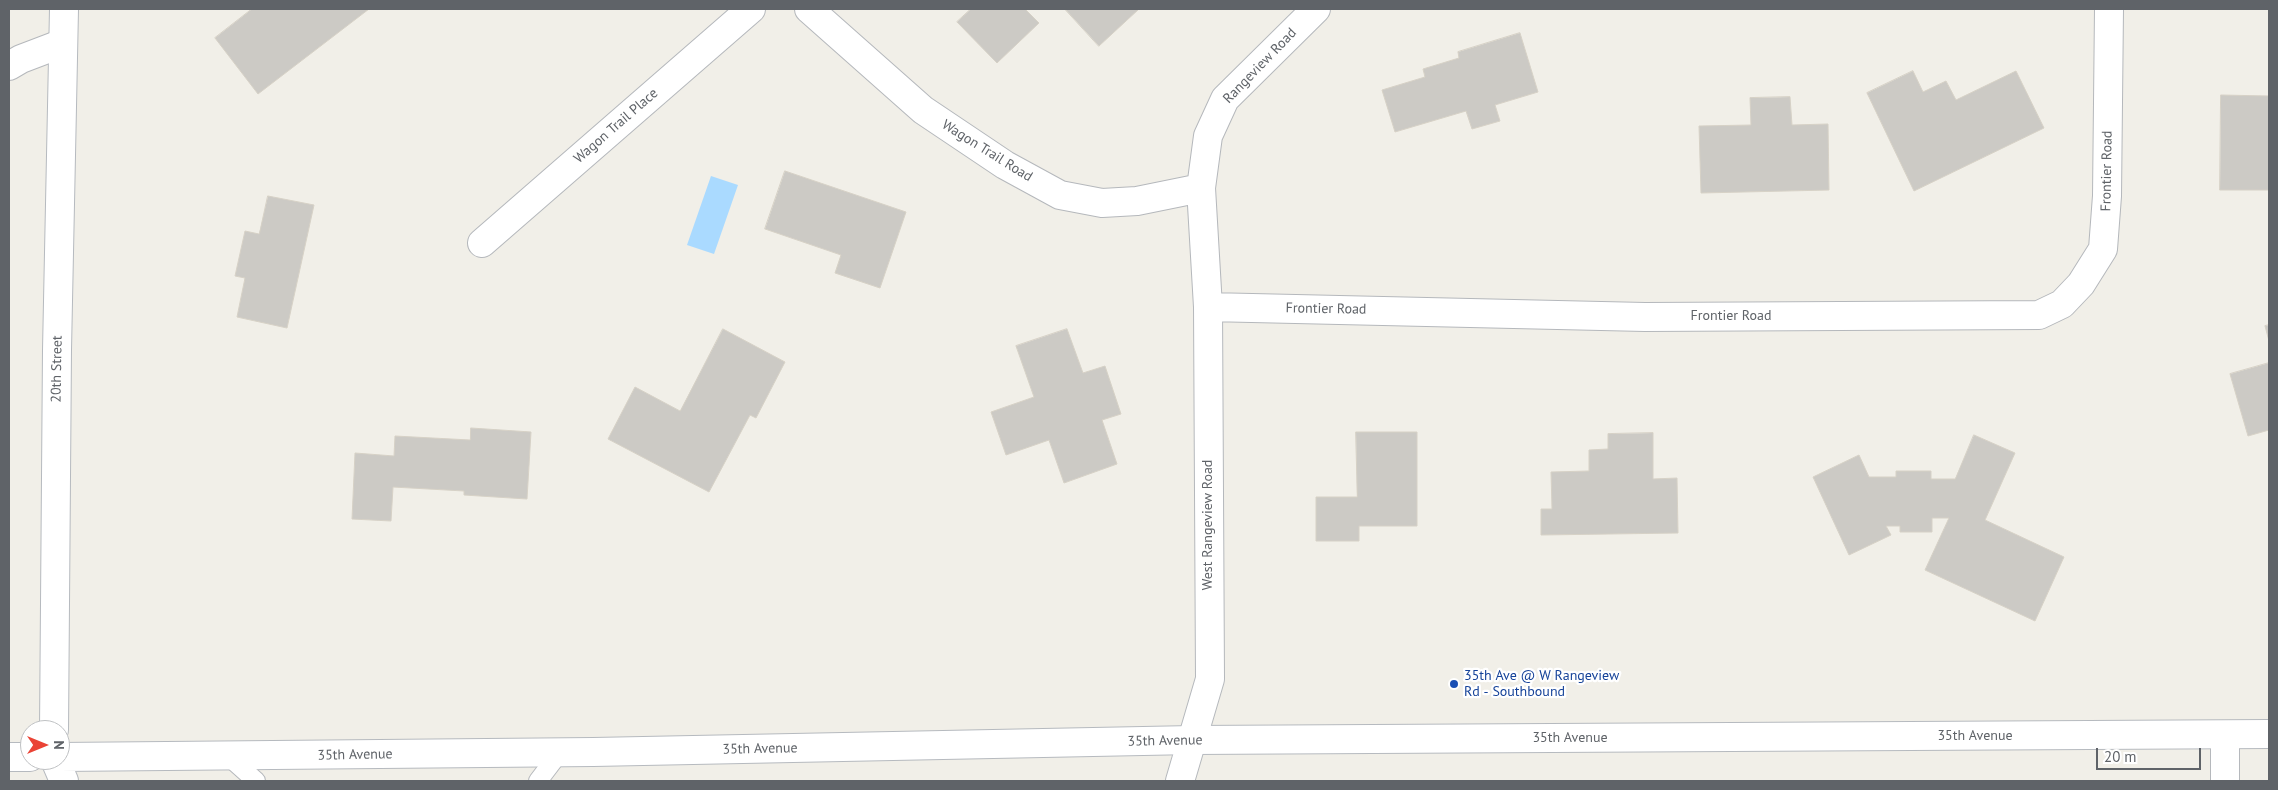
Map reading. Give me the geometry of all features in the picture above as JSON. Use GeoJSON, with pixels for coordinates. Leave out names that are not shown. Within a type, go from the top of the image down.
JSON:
{"type":"FeatureCollection","features":[{"type":"Feature","properties":{"kind":"main road","name":"20th Street"},"geometry":{"type":"LineString","coordinates":[[54,720],[64,9]]}},
{"type":"Feature","properties":{"kind":"main road","name":"Wagon Trail Place"},"geometry":{"type":"LineString","coordinates":[[482,243],[751,9]]}},
{"type":"Feature","properties":{"kind":"main road","name":"Wagon Trail Road"},"geometry":{"type":"LineString","coordinates":[[809,9],[923,110],[1005,165],[1060,195],[1102,203],[1128,201],[1201,188]]}},
{"type":"Feature","properties":{"kind":"main road","name":"Rangeview Road"},"geometry":{"type":"LineString","coordinates":[[1201,188],[1208,136],[1225,99],[1316,9]]}},
{"type":"Feature","properties":{"kind":"main road","name":"Frontier Road"},"geometry":{"type":"LineString","coordinates":[[1208,307],[1644,317],[2039,315],[2062,304],[2081,284],[2103,249],[2108,196],[2109,9]]}},
{"type":"Feature","properties":{"kind":"main road"},"geometry":{"type":"LineString","coordinates":[[9,66],[21,59],[63,43]]}},
{"type":"Feature","properties":{"kind":"main road"},"geometry":{"type":"LineString","coordinates":[[1201,188],[1208,307]]}},
{"type":"Feature","properties":{"kind":"main road","name":"West Rangeview Road"},"geometry":{"type":"LineString","coordinates":[[1180,781],[1210,679],[1208,307]]}},
{"type":"Feature","properties":{"kind":"main road","name":"35th Avenue"},"geometry":{"type":"LineString","coordinates":[[70,757],[560,752],[1193,740],[2269,734]]}},
{"type":"Feature","properties":{"kind":"main road"},"geometry":{"type":"LineString","coordinates":[[2225,735],[2225,781]]}},
{"type":"Feature","properties":{"kind":"lane"},"geometry":{"type":"LineString","coordinates":[[538,781],[560,752]]}},
{"type":"Feature","properties":{"kind":"lane"},"geometry":{"type":"LineString","coordinates":[[228,756],[256,781]]}},
{"type":"Feature","properties":{"kind":"water"},"geometry":{"type":"Polygon","coordinates":[[[711,176],[738,185],[714,254],[687,245],[711,176]]]}},
{"type":"Feature","properties":{"kind":"building"},"geometry":{"type":"Polygon","coordinates":[[[252,9],[369,9],[258,94],[215,38],[252,9]]]}},
{"type":"Feature","properties":{"kind":"building"},"geometry":{"type":"Polygon","coordinates":[[[971,9],[1025,9],[1039,23],[997,63],[957,22],[971,9]]]}},
{"type":"Feature","properties":{"kind":"building"},"geometry":{"type":"Polygon","coordinates":[[[1065,9],[1139,9],[1099,46],[1065,9]]]}},
{"type":"Feature","properties":{"kind":"building"},"geometry":{"type":"Polygon","coordinates":[[[1520,33],[1538,92],[1495,105],[1500,121],[1472,129],[1466,111],[1395,132],[1382,90],[1425,77],[1423,69],[1459,58],[1458,52],[1520,33]]]}},
{"type":"Feature","properties":{"kind":"building"},"geometry":{"type":"Polygon","coordinates":[[[1913,71],[1923,92],[1946,81],[1956,100],[2016,71],[2044,128],[1914,191],[1867,93],[1913,71]]]}},
{"type":"Feature","properties":{"kind":"building"},"geometry":{"type":"Polygon","coordinates":[[[2221,95],[2269,96],[2269,190],[2220,190],[2221,95]]]}},
{"type":"Feature","properties":{"kind":"building"},"geometry":{"type":"Polygon","coordinates":[[[1790,97],[1792,125],[1828,124],[1829,190],[1701,193],[1699,126],[1751,125],[1750,98],[1790,97]]]}},
{"type":"Feature","properties":{"kind":"building"},"geometry":{"type":"Polygon","coordinates":[[[785,171],[906,212],[880,288],[835,273],[841,255],[765,229],[785,171]]]}},
{"type":"Feature","properties":{"kind":"building"},"geometry":{"type":"Polygon","coordinates":[[[268,196],[314,205],[287,328],[237,317],[245,278],[235,276],[245,231],[259,234],[268,196]]]}},
{"type":"Feature","properties":{"kind":"building"},"geometry":{"type":"Polygon","coordinates":[[[2269,325],[2269,341],[2265,326],[2269,325]]]}},
{"type":"Feature","properties":{"kind":"building"},"geometry":{"type":"Polygon","coordinates":[[[723,329],[785,362],[756,418],[750,415],[709,492],[608,439],[635,387],[680,411],[723,329]]]}},
{"type":"Feature","properties":{"kind":"building"},"geometry":{"type":"Polygon","coordinates":[[[1067,329],[1083,373],[1105,366],[1121,414],[1102,420],[1117,464],[1064,483],[1049,440],[1006,455],[991,412],[1034,397],[1016,346],[1067,329]]]}},
{"type":"Feature","properties":{"kind":"building"},"geometry":{"type":"Polygon","coordinates":[[[2269,363],[2269,430],[2248,436],[2230,374],[2269,363]]]}},
{"type":"Feature","properties":{"kind":"building"},"geometry":{"type":"Polygon","coordinates":[[[471,428],[531,432],[527,499],[464,495],[464,491],[393,487],[391,521],[352,519],[355,453],[394,456],[395,436],[470,440],[471,428]]]}},
{"type":"Feature","properties":{"kind":"building"},"geometry":{"type":"Polygon","coordinates":[[[1356,432],[1417,432],[1417,526],[1359,526],[1359,541],[1316,541],[1316,497],[1357,497],[1356,432]]]}},
{"type":"Feature","properties":{"kind":"building"},"geometry":{"type":"Polygon","coordinates":[[[1653,433],[1653,479],[1677,478],[1678,533],[1541,535],[1541,509],[1552,509],[1551,472],[1589,471],[1589,450],[1608,449],[1608,434],[1653,433]]]}},
{"type":"Feature","properties":{"kind":"building"},"geometry":{"type":"Polygon","coordinates":[[[1974,435],[2015,453],[1985,520],[2064,557],[2035,621],[1925,570],[1949,518],[1932,518],[1932,532],[1900,532],[1900,526],[1886,526],[1891,535],[1849,555],[1813,477],[1859,455],[1869,477],[1896,477],[1896,471],[1931,471],[1931,479],[1955,479],[1974,435]]]}},
{"type":"Feature","properties":{"kind":"place","name":"35th Ave @ W Rangeview Rd - Southbound"},"geometry":{"type":"Point","coordinates":[1454,684]}}]}
